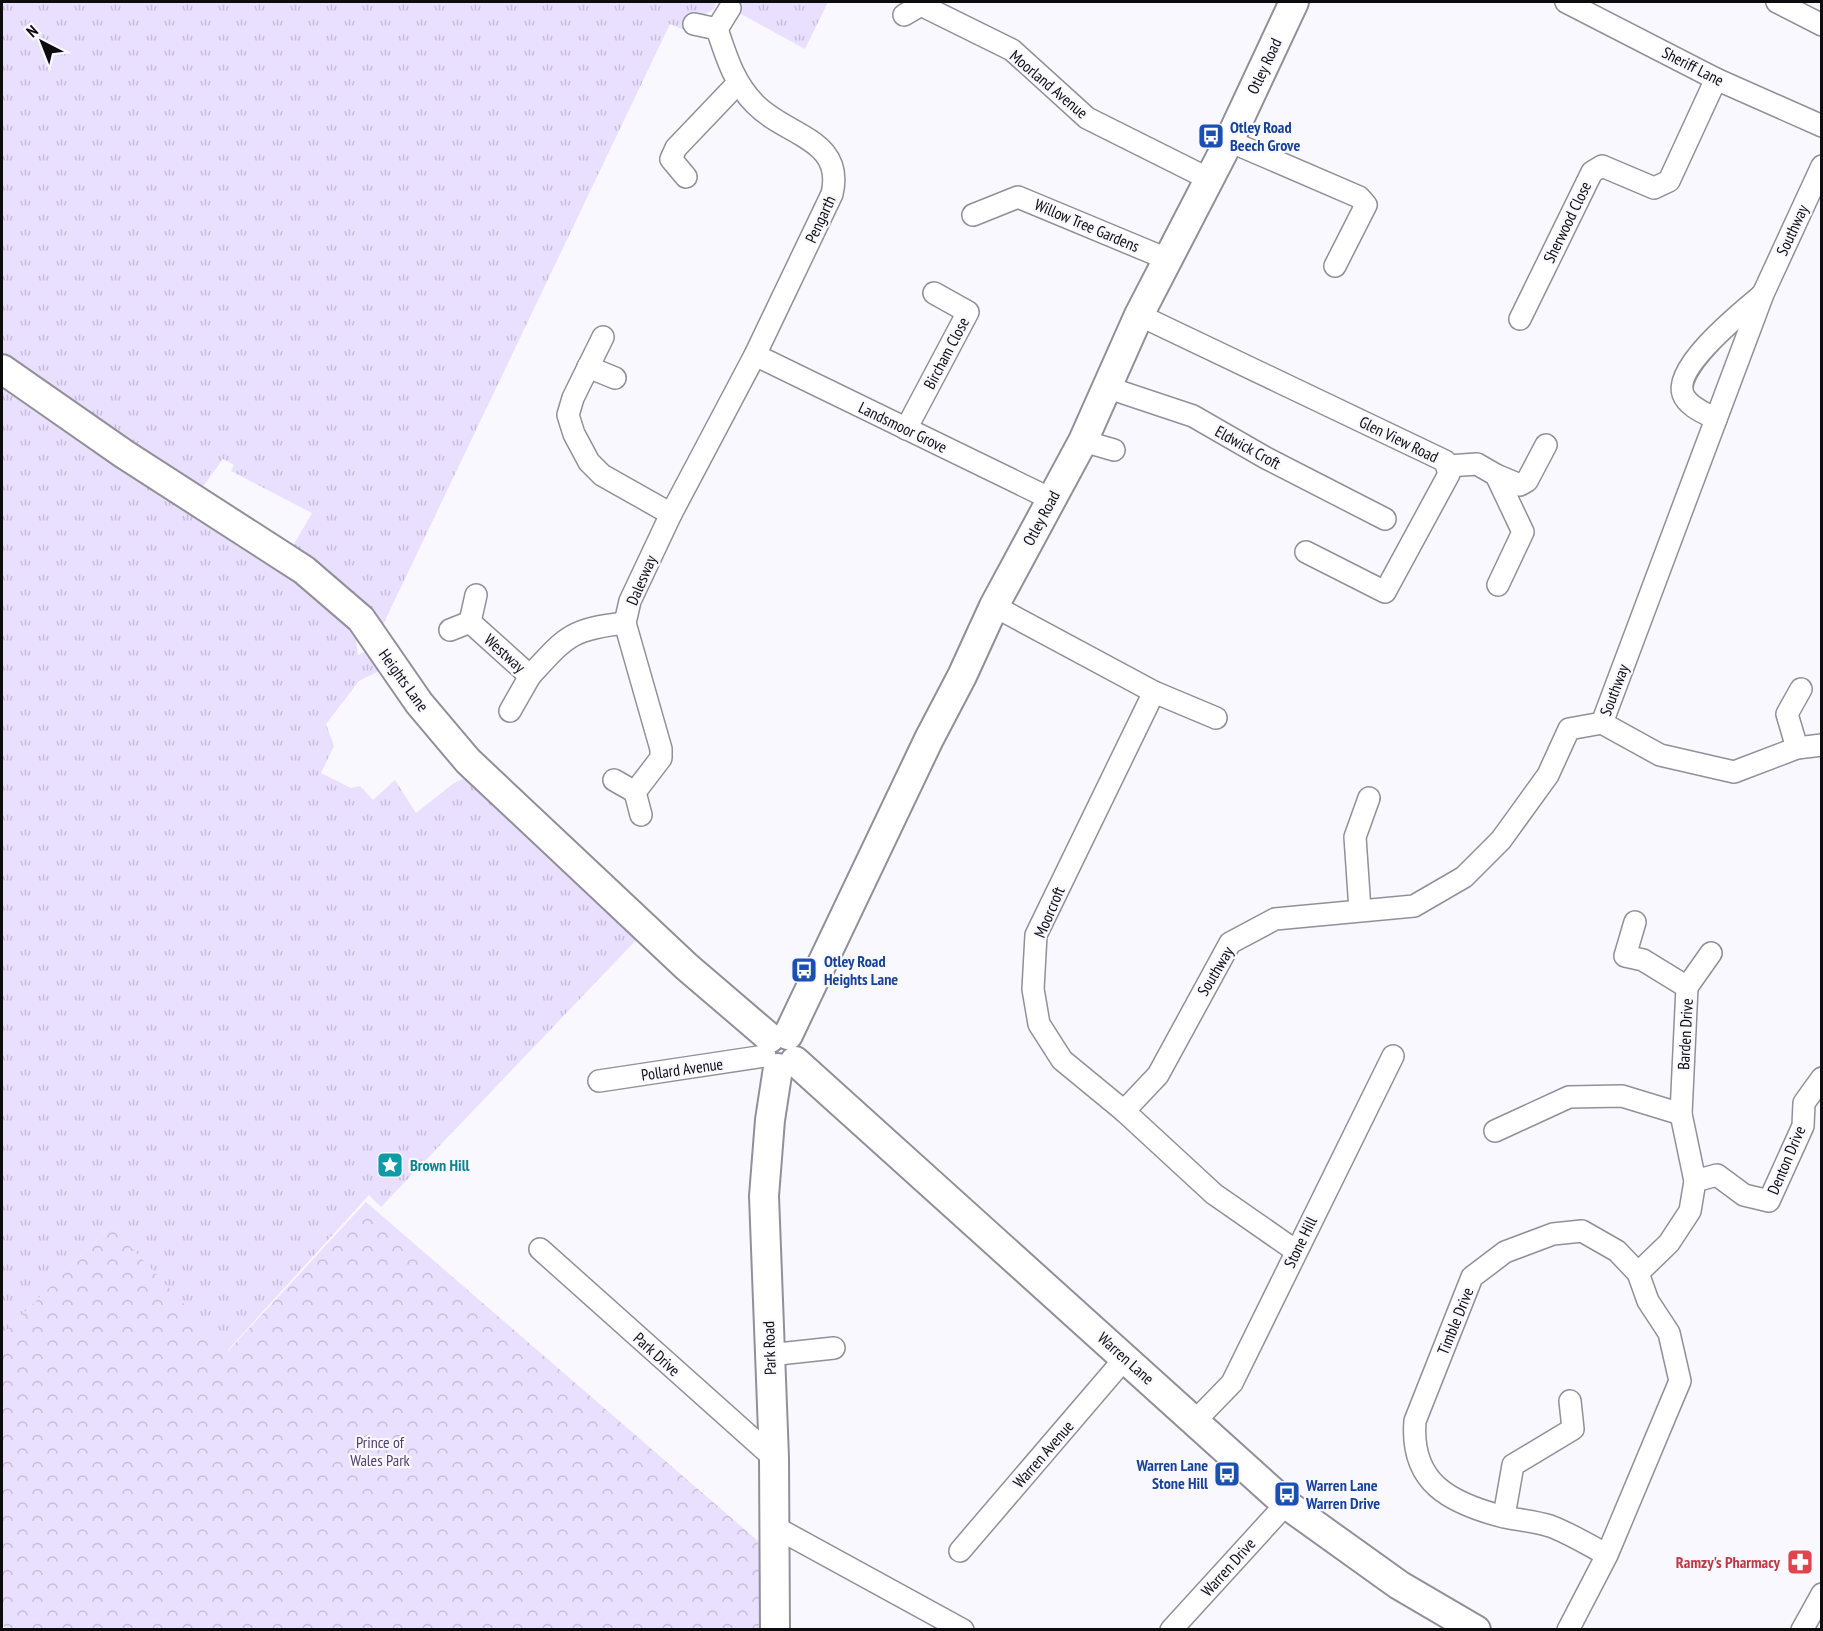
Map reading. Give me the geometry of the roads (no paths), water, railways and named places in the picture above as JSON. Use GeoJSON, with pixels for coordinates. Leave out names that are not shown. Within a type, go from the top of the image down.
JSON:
{"type":"FeatureCollection","features":[{"type":"Feature","properties":{"kind":"street","name":"Otley Road"},"geometry":{"type":"LineString","coordinates":[[779,1052],[994,606],[1083,441],[1139,315],[1229,141],[1294,2]]}},
{"type":"Feature","properties":{"kind":"street","name":"Sheriff Lane"},"geometry":{"type":"LineString","coordinates":[[1566,2],[1716,79],[1821,126]]}},
{"type":"Feature","properties":{"kind":"street"},"geometry":{"type":"LineString","coordinates":[[1777,2],[1821,25]]}},
{"type":"Feature","properties":{"kind":"street","name":"Moorland Avenue"},"geometry":{"type":"LineString","coordinates":[[915,7],[1012,50],[1087,118],[1209,179]]}},
{"type":"Feature","properties":{"kind":"street"},"geometry":{"type":"LineString","coordinates":[[694,24],[717,29],[730,8]]}},
{"type":"Feature","properties":{"kind":"street","name":"Pengarth"},"geometry":{"type":"LineString","coordinates":[[717,29],[729,66],[738,83],[769,117],[822,148],[833,163],[836,178],[832,194],[755,355]]}},
{"type":"Feature","properties":{"kind":"street","name":"Sherwood Close"},"geometry":{"type":"LineString","coordinates":[[1520,319],[1592,172],[1602,166],[1654,188],[1669,181],[1716,79]]}},
{"type":"Feature","properties":{"kind":"street"},"geometry":{"type":"LineString","coordinates":[[686,177],[671,159],[676,147],[738,83]]}},
{"type":"Feature","properties":{"kind":"street"},"geometry":{"type":"LineString","coordinates":[[1229,141],[1359,198],[1366,205],[1335,266]]}},
{"type":"Feature","properties":{"kind":"street","name":"Southway"},"geometry":{"type":"LineString","coordinates":[[1124,1111],[1158,1075],[1230,942],[1275,919],[1414,906],[1464,878],[1502,840],[1548,775],[1569,729],[1602,723],[1763,294],[1821,166]]}},
{"type":"Feature","properties":{"kind":"street","name":"Willow Tree Gardens"},"geometry":{"type":"LineString","coordinates":[[973,215],[1018,197],[1167,259]]}},
{"type":"Feature","properties":{"kind":"street","name":"Bircham Close"},"geometry":{"type":"LineString","coordinates":[[906,429],[968,312],[934,293]]}},
{"type":"Feature","properties":{"kind":"street","name":"Southway"},"geometry":{"type":"LineString","coordinates":[[1716,419],[1698,410],[1683,394],[1682,383],[1685,372],[1729,322],[1763,294]]}},
{"type":"Feature","properties":{"kind":"street","name":"Glen View Road"},"geometry":{"type":"LineString","coordinates":[[1139,315],[1445,461],[1449,474],[1385,592],[1305,552]]}},
{"type":"Feature","properties":{"kind":"street"},"geometry":{"type":"LineString","coordinates":[[603,337],[568,415],[574,434],[589,462],[602,475],[671,514]]}},
{"type":"Feature","properties":{"kind":"street","name":"Landsmoor Grove"},"geometry":{"type":"LineString","coordinates":[[755,355],[1051,499]]}},
{"type":"Feature","properties":{"kind":"street","name":"Dalesway"},"geometry":{"type":"LineString","coordinates":[[635,792],[661,758],[662,749],[625,623],[630,601],[671,514],[755,355]]}},
{"type":"Feature","properties":{"kind":"street"},"geometry":{"type":"LineString","coordinates":[[588,367],[615,378]]}},
{"type":"Feature","properties":{"kind":"street","name":"Heights Lane"},"geometry":{"type":"LineString","coordinates":[[2,369],[124,454],[304,570],[361,619],[419,703],[468,761],[779,1052]]}},
{"type":"Feature","properties":{"kind":"street","name":"Eldwick Croft"},"geometry":{"type":"LineString","coordinates":[[1106,387],[1193,416],[1266,458],[1385,519]]}},
{"type":"Feature","properties":{"kind":"street"},"geometry":{"type":"LineString","coordinates":[[1083,441],[1114,450]]}},
{"type":"Feature","properties":{"kind":"street"},"geometry":{"type":"LineString","coordinates":[[1448,466],[1477,464],[1520,485],[1527,481],[1546,445]]}},
{"type":"Feature","properties":{"kind":"street"},"geometry":{"type":"LineString","coordinates":[[1496,475],[1523,532],[1498,585]]}},
{"type":"Feature","properties":{"kind":"street","name":"Westway"},"geometry":{"type":"LineString","coordinates":[[476,595],[470,622],[530,675],[565,638],[585,629],[625,623]]}},
{"type":"Feature","properties":{"kind":"street"},"geometry":{"type":"LineString","coordinates":[[994,606],[1154,692],[1216,718]]}},
{"type":"Feature","properties":{"kind":"street"},"geometry":{"type":"LineString","coordinates":[[450,630],[470,622]]}},
{"type":"Feature","properties":{"kind":"street"},"geometry":{"type":"LineString","coordinates":[[510,711],[530,675]]}},
{"type":"Feature","properties":{"kind":"street"},"geometry":{"type":"LineString","coordinates":[[1797,748],[1787,714],[1801,689]]}},
{"type":"Feature","properties":{"kind":"street","name":"Moorcroft"},"geometry":{"type":"LineString","coordinates":[[1154,692],[1036,935],[1033,989],[1039,1024],[1062,1060],[1124,1111],[1214,1194],[1296,1251]]}},
{"type":"Feature","properties":{"kind":"street"},"geometry":{"type":"LineString","coordinates":[[1602,723],[1660,755],[1734,772],[1797,748],[1821,745]]}},
{"type":"Feature","properties":{"kind":"street"},"geometry":{"type":"LineString","coordinates":[[614,780],[635,792],[641,815]]}},
{"type":"Feature","properties":{"kind":"street"},"geometry":{"type":"LineString","coordinates":[[1360,910],[1355,837],[1369,798]]}},
{"type":"Feature","properties":{"kind":"street","name":"Barden Drive"},"geometry":{"type":"LineString","coordinates":[[1635,922],[1625,956],[1643,960],[1687,987],[1681,1114],[1695,1180],[1690,1211],[1669,1243],[1638,1273]]}},
{"type":"Feature","properties":{"kind":"street"},"geometry":{"type":"LineString","coordinates":[[1687,987],[1712,953]]}},
{"type":"Feature","properties":{"kind":"street","name":"Pollard Avenue"},"geometry":{"type":"LineString","coordinates":[[599,1081],[779,1052]]}},
{"type":"Feature","properties":{"kind":"street","name":"Park Road"},"geometry":{"type":"LineString","coordinates":[[775,1629],[774,1458],[764,1196],[770,1120],[779,1052]]}},
{"type":"Feature","properties":{"kind":"street","name":"Warren Lane"},"geometry":{"type":"LineString","coordinates":[[779,1052],[1196,1420],[1286,1504],[1399,1585],[1443,1622],[1476,1629]]}},
{"type":"Feature","properties":{"kind":"street","name":"Stone Hill"},"geometry":{"type":"LineString","coordinates":[[1196,1420],[1232,1383],[1393,1056]]}},
{"type":"Feature","properties":{"kind":"street","name":"Denton Drive"},"geometry":{"type":"LineString","coordinates":[[1695,1180],[1717,1175],[1744,1195],[1769,1201],[1803,1126],[1804,1103],[1821,1078]]}},
{"type":"Feature","properties":{"kind":"street"},"geometry":{"type":"LineString","coordinates":[[1495,1131],[1569,1097],[1622,1096],[1681,1114]]}},
{"type":"Feature","properties":{"kind":"street","name":"Timble Drive"},"geometry":{"type":"LineString","coordinates":[[1568,1629],[1608,1555],[1680,1381],[1669,1333],[1648,1301],[1638,1273],[1617,1251],[1582,1231],[1553,1234],[1506,1252],[1472,1277],[1415,1421],[1414,1441],[1418,1463],[1431,1480],[1463,1504],[1550,1526],[1608,1555]]}},
{"type":"Feature","properties":{"kind":"street","name":"Park Drive"},"geometry":{"type":"LineString","coordinates":[[540,1249],[774,1458]]}},
{"type":"Feature","properties":{"kind":"street"},"geometry":{"type":"LineString","coordinates":[[769,1355],[834,1348]]}},
{"type":"Feature","properties":{"kind":"street","name":"Warren Avenue"},"geometry":{"type":"LineString","coordinates":[[960,1551],[1126,1358]]}},
{"type":"Feature","properties":{"kind":"street"},"geometry":{"type":"LineString","coordinates":[[1504,1516],[1513,1465],[1573,1429],[1570,1401]]}},
{"type":"Feature","properties":{"kind":"street","name":"Warren Drive"},"geometry":{"type":"LineString","coordinates":[[1172,1629],[1286,1504]]}},
{"type":"Feature","properties":{"kind":"street"},"geometry":{"type":"LineString","coordinates":[[773,1526],[963,1629]]}},
{"type":"Feature","properties":{"kind":"street"},"geometry":{"type":"LineString","coordinates":[[1802,1629],[1821,1594]]}},
{"type":"Feature","properties":{"kind":"place","name":"Otley Road Beech Grove"},"geometry":{"type":"Point","coordinates":[1211,136]}},
{"type":"Feature","properties":{"kind":"place","name":"Otley Road Heights Lane"},"geometry":{"type":"Point","coordinates":[804,970]}},
{"type":"Feature","properties":{"kind":"place","name":"Brown Hill"},"geometry":{"type":"Point","coordinates":[390,1165]}},
{"type":"Feature","properties":{"kind":"place","name":"Warren Lane Stone Hill"},"geometry":{"type":"Point","coordinates":[1227,1474]}},
{"type":"Feature","properties":{"kind":"place","name":"Warren Lane Warren Drive"},"geometry":{"type":"Point","coordinates":[1287,1494]}},
{"type":"Feature","properties":{"kind":"place","name":"Ramzy's Pharmacy"},"geometry":{"type":"Point","coordinates":[1800,1562]}},
{"type":"Feature","properties":{"kind":"park label","name":"Prince of Wales Park"},"geometry":{"type":"Point","coordinates":[380,1451]}}]}
